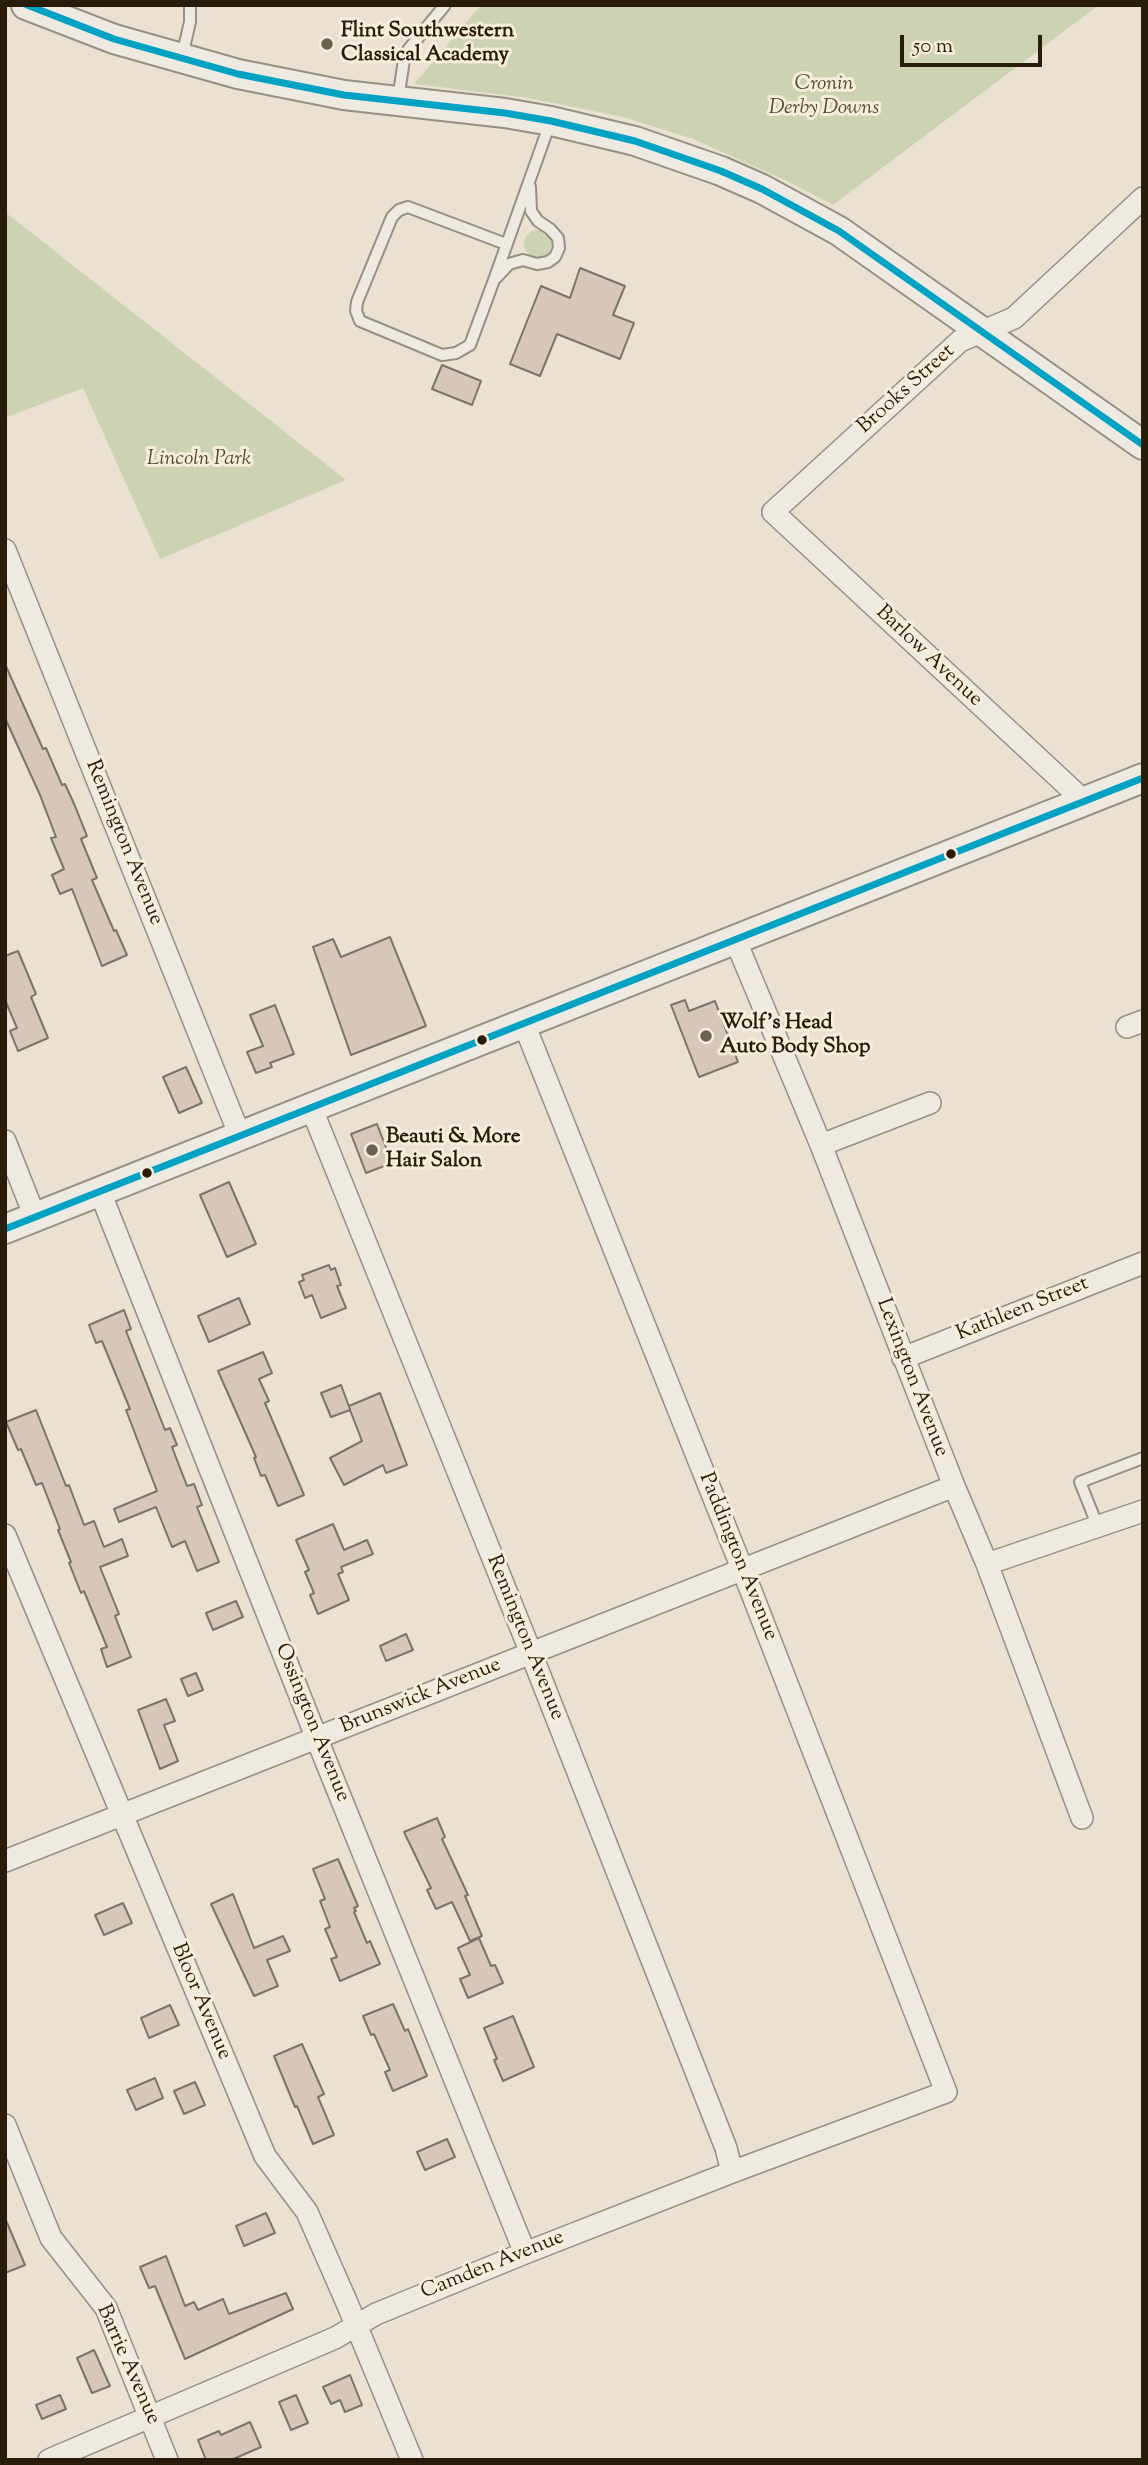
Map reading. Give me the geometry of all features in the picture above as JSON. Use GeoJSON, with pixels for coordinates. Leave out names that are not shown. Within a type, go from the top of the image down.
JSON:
{"type":"FeatureCollection","features":[{"type":"Feature","properties":{"kind":"street"},"geometry":{"type":"LineString","coordinates":[[26,5],[114,39],[182,59],[292,85],[551,121],[594,130],[677,154],[762,189],[839,230],[1143,445]]}},
{"type":"Feature","properties":{"kind":"street","name":"Brooks Street"},"geometry":{"type":"LineString","coordinates":[[773,512],[960,341],[1014,318],[1143,198]]}},
{"type":"Feature","properties":{"kind":"street","name":"Barlow Avenue"},"geometry":{"type":"LineString","coordinates":[[773,512],[1084,801]]}},
{"type":"Feature","properties":{"kind":"street","name":"Remington Avenue"},"geometry":{"type":"LineString","coordinates":[[5,550],[240,1136]]}},
{"type":"Feature","properties":{"kind":"street"},"geometry":{"type":"LineString","coordinates":[[5,1229],[1143,778]]}},
{"type":"Feature","properties":{"kind":"street","name":"Lexington Avenue"},"geometry":{"type":"LineString","coordinates":[[736,939],[821,1145],[903,1358],[987,1564],[1082,1818]]}},
{"type":"Feature","properties":{"kind":"street","name":"Paddington Avenue"},"geometry":{"type":"LineString","coordinates":[[524,1024],[742,1568],[946,2092]]}},
{"type":"Feature","properties":{"kind":"street"},"geometry":{"type":"LineString","coordinates":[[821,1145],[930,1103]]}},
{"type":"Feature","properties":{"kind":"street","name":"Remington Avenue"},"geometry":{"type":"LineString","coordinates":[[311,1107],[531,1653],[726,2148],[732,2172]]}},
{"type":"Feature","properties":{"kind":"street"},"geometry":{"type":"LineString","coordinates":[[5,1141],[35,1217]]}},
{"type":"Feature","properties":{"kind":"street","name":"Ossington Avenue"},"geometry":{"type":"LineString","coordinates":[[100,1192],[316,1738],[525,2253]]}},
{"type":"Feature","properties":{"kind":"street","name":"Kathleen Street"},"geometry":{"type":"LineString","coordinates":[[903,1358],[1143,1263]]}},
{"type":"Feature","properties":{"kind":"street","name":"Brunswick Avenue"},"geometry":{"type":"LineString","coordinates":[[5,1861],[954,1486]]}},
{"type":"Feature","properties":{"kind":"street"},"geometry":{"type":"LineString","coordinates":[[987,1564],[1143,1511]]}},
{"type":"Feature","properties":{"kind":"street","name":"Bloor Avenue"},"geometry":{"type":"LineString","coordinates":[[5,1535],[265,2156],[307,2212],[412,2460]]}},
{"type":"Feature","properties":{"kind":"street","name":"Camden Avenue"},"geometry":{"type":"LineString","coordinates":[[49,2460],[335,2338],[376,2314],[732,2172],[946,2092]]}},
{"type":"Feature","properties":{"kind":"street","name":"Barrie Avenue"},"geometry":{"type":"LineString","coordinates":[[5,2125],[51,2238],[106,2308],[167,2460]]}},
{"type":"Feature","properties":{"kind":"lane"},"geometry":{"type":"LineString","coordinates":[[182,59],[190,22],[190,5]]}},
{"type":"Feature","properties":{"kind":"lane"},"geometry":{"type":"LineString","coordinates":[[398,101],[408,50],[445,5]]}},
{"type":"Feature","properties":{"kind":"lane"},"geometry":{"type":"LineString","coordinates":[[506,244],[408,207],[399,210],[392,217],[357,302],[356,311],[360,321],[442,355],[456,354],[470,345],[551,121]]}},
{"type":"Feature","properties":{"kind":"lane"},"geometry":{"type":"LineString","coordinates":[[494,280],[509,264],[523,260],[537,264],[548,262],[555,257],[559,248],[558,239],[531,211],[529,180]]}},
{"type":"Feature","properties":{"kind":"lane"},"geometry":{"type":"LineString","coordinates":[[1098,1527],[1080,1482],[1143,1458]]}},
{"type":"Feature","properties":{"kind":"green space","name":"Cronin Derby Downs"},"geometry":{"type":"Polygon","coordinates":[[[481,5],[1099,5],[833,205],[693,139],[623,117],[529,98],[414,84],[481,5]]]}},
{"type":"Feature","properties":{"kind":"green space","name":"Lincoln Park"},"geometry":{"type":"Polygon","coordinates":[[[5,212],[346,480],[160,559],[83,388],[5,418],[5,212]]]}},
{"type":"Feature","properties":{"kind":"green space"},"geometry":{"type":"Polygon","coordinates":[[[538,230],[548,234],[552,244],[548,254],[538,258],[528,254],[524,244],[528,234],[538,230]]]}},
{"type":"Feature","properties":{"kind":"building"},"geometry":{"type":"Polygon","coordinates":[[[580,268],[625,286],[613,315],[634,323],[620,359],[557,334],[540,376],[510,364],[541,286],[570,298],[580,268]]]}},
{"type":"Feature","properties":{"kind":"building"},"geometry":{"type":"Polygon","coordinates":[[[442,365],[481,381],[472,405],[432,389],[442,365]]]}},
{"type":"Feature","properties":{"kind":"building"},"geometry":{"type":"Polygon","coordinates":[[[5,664],[43,749],[46,748],[62,785],[65,784],[75,806],[87,836],[81,839],[97,878],[92,880],[127,955],[102,966],[72,889],[60,894],[52,875],[64,869],[51,838],[56,837],[40,795],[5,718],[5,664]]]}},
{"type":"Feature","properties":{"kind":"building"},"geometry":{"type":"Polygon","coordinates":[[[390,937],[426,1026],[351,1055],[313,947],[333,939],[341,957],[390,937]]]}},
{"type":"Feature","properties":{"kind":"building"},"geometry":{"type":"Polygon","coordinates":[[[18,951],[36,994],[31,997],[48,1038],[18,1051],[10,1031],[17,1028],[5,1000],[5,956],[18,951]]]}},
{"type":"Feature","properties":{"kind":"building","name":"Wolf's Head Auto Body Shop"},"geometry":{"type":"Polygon","coordinates":[[[685,1000],[689,1011],[715,1001],[738,1062],[699,1077],[671,1005],[685,1000]]]}},
{"type":"Feature","properties":{"kind":"building"},"geometry":{"type":"Polygon","coordinates":[[[275,1005],[294,1054],[270,1063],[272,1067],[256,1073],[247,1052],[263,1046],[250,1015],[275,1005]]]}},
{"type":"Feature","properties":{"kind":"building"},"geometry":{"type":"Polygon","coordinates":[[[186,1067],[202,1103],[179,1113],[163,1077],[186,1067]]]}},
{"type":"Feature","properties":{"kind":"building","name":"Beauti & More Hair Salon"},"geometry":{"type":"Polygon","coordinates":[[[377,1124],[392,1163],[366,1173],[351,1134],[377,1124]]]}},
{"type":"Feature","properties":{"kind":"building"},"geometry":{"type":"Polygon","coordinates":[[[229,1182],[256,1244],[227,1257],[200,1195],[229,1182]]]}},
{"type":"Feature","properties":{"kind":"building"},"geometry":{"type":"Polygon","coordinates":[[[329,1265],[331,1270],[335,1268],[341,1285],[337,1286],[346,1308],[321,1318],[312,1295],[305,1298],[299,1282],[304,1280],[302,1275],[329,1265]]]}},
{"type":"Feature","properties":{"kind":"building"},"geometry":{"type":"Polygon","coordinates":[[[239,1298],[250,1324],[209,1342],[198,1316],[239,1298]]]}},
{"type":"Feature","properties":{"kind":"building"},"geometry":{"type":"Polygon","coordinates":[[[124,1310],[131,1329],[126,1331],[165,1430],[170,1428],[177,1445],[172,1447],[187,1486],[194,1484],[202,1505],[197,1507],[219,1562],[197,1571],[185,1541],[172,1547],[156,1507],[119,1522],[114,1509],[157,1491],[126,1410],[130,1409],[102,1341],[96,1343],[89,1325],[124,1310]]]}},
{"type":"Feature","properties":{"kind":"building"},"geometry":{"type":"Polygon","coordinates":[[[263,1352],[272,1373],[259,1379],[269,1401],[265,1403],[304,1495],[278,1506],[265,1475],[261,1476],[254,1458],[256,1457],[218,1371],[263,1352]]]}},
{"type":"Feature","properties":{"kind":"building"},"geometry":{"type":"Polygon","coordinates":[[[341,1385],[350,1409],[349,1406],[380,1393],[407,1465],[386,1473],[383,1465],[344,1485],[330,1458],[362,1441],[350,1410],[331,1417],[321,1393],[341,1385]]]}},
{"type":"Feature","properties":{"kind":"building"},"geometry":{"type":"Polygon","coordinates":[[[36,1410],[84,1525],[94,1521],[104,1547],[122,1539],[128,1556],[100,1567],[119,1614],[115,1616],[131,1657],[107,1667],[101,1649],[107,1647],[84,1591],[81,1593],[69,1563],[71,1562],[58,1530],[60,1529],[42,1483],[36,1485],[6,1422],[36,1410]]]}},
{"type":"Feature","properties":{"kind":"building"},"geometry":{"type":"Polygon","coordinates":[[[333,1524],[344,1550],[367,1540],[373,1554],[341,1567],[343,1572],[338,1574],[349,1600],[318,1614],[310,1595],[314,1593],[305,1572],[309,1570],[296,1540],[333,1524]]]}},
{"type":"Feature","properties":{"kind":"building"},"geometry":{"type":"Polygon","coordinates":[[[236,1601],[243,1617],[213,1630],[206,1613],[236,1601]]]}},
{"type":"Feature","properties":{"kind":"building"},"geometry":{"type":"Polygon","coordinates":[[[406,1634],[413,1650],[386,1661],[380,1646],[406,1634]]]}},
{"type":"Feature","properties":{"kind":"building"},"geometry":{"type":"Polygon","coordinates":[[[196,1673],[203,1690],[188,1696],[181,1679],[196,1673]]]}},
{"type":"Feature","properties":{"kind":"building"},"geometry":{"type":"Polygon","coordinates":[[[166,1699],[175,1721],[164,1725],[178,1761],[160,1769],[138,1710],[166,1699]]]}},
{"type":"Feature","properties":{"kind":"building"},"geometry":{"type":"Polygon","coordinates":[[[437,1818],[445,1837],[442,1839],[468,1895],[465,1896],[482,1936],[470,1941],[452,1902],[436,1909],[427,1890],[431,1888],[404,1832],[437,1818]]]}},
{"type":"Feature","properties":{"kind":"building"},"geometry":{"type":"Polygon","coordinates":[[[338,1859],[358,1906],[354,1908],[354,1912],[367,1943],[370,1941],[380,1964],[340,1981],[331,1959],[337,1957],[325,1929],[330,1927],[320,1901],[325,1899],[313,1869],[338,1859]]]}},
{"type":"Feature","properties":{"kind":"building"},"geometry":{"type":"Polygon","coordinates":[[[233,1894],[254,1948],[283,1936],[290,1951],[267,1960],[278,1986],[254,1996],[211,1904],[233,1894]]]}},
{"type":"Feature","properties":{"kind":"building"},"geometry":{"type":"Polygon","coordinates":[[[123,1903],[132,1923],[104,1935],[95,1915],[123,1903]]]}},
{"type":"Feature","properties":{"kind":"building"},"geometry":{"type":"Polygon","coordinates":[[[479,1938],[491,1966],[495,1965],[503,1983],[468,1998],[460,1979],[470,1975],[458,1948],[479,1938]]]}},
{"type":"Feature","properties":{"kind":"building"},"geometry":{"type":"Polygon","coordinates":[[[393,2004],[405,2031],[408,2029],[427,2076],[393,2091],[385,2072],[390,2070],[363,2016],[393,2004]]]}},
{"type":"Feature","properties":{"kind":"building"},"geometry":{"type":"Polygon","coordinates":[[[170,2005],[179,2025],[149,2038],[141,2018],[170,2005]]]}},
{"type":"Feature","properties":{"kind":"building"},"geometry":{"type":"Polygon","coordinates":[[[513,2016],[534,2067],[503,2081],[484,2028],[513,2016]]]}},
{"type":"Feature","properties":{"kind":"building"},"geometry":{"type":"Polygon","coordinates":[[[302,2044],[324,2094],[318,2097],[334,2135],[313,2144],[274,2056],[302,2044]]]}},
{"type":"Feature","properties":{"kind":"building"},"geometry":{"type":"Polygon","coordinates":[[[155,2078],[163,2098],[136,2110],[127,2090],[155,2078]]]}},
{"type":"Feature","properties":{"kind":"building"},"geometry":{"type":"Polygon","coordinates":[[[195,2082],[205,2105],[184,2114],[174,2091],[195,2082]]]}},
{"type":"Feature","properties":{"kind":"building"},"geometry":{"type":"Polygon","coordinates":[[[447,2139],[455,2157],[425,2170],[417,2152],[447,2139]]]}},
{"type":"Feature","properties":{"kind":"building"},"geometry":{"type":"Polygon","coordinates":[[[266,2213],[275,2233],[244,2246],[236,2226],[266,2213]]]}},
{"type":"Feature","properties":{"kind":"building"},"geometry":{"type":"Polygon","coordinates":[[[5,2218],[25,2265],[5,2273],[5,2218]]]}},
{"type":"Feature","properties":{"kind":"building"},"geometry":{"type":"Polygon","coordinates":[[[166,2256],[185,2306],[194,2302],[198,2310],[223,2299],[229,2314],[286,2293],[293,2309],[185,2359],[155,2286],[149,2288],[140,2267],[166,2256]]]}},
{"type":"Feature","properties":{"kind":"building"},"geometry":{"type":"Polygon","coordinates":[[[94,2350],[110,2386],[92,2393],[77,2358],[94,2350]]]}},
{"type":"Feature","properties":{"kind":"building"},"geometry":{"type":"Polygon","coordinates":[[[350,2375],[362,2405],[345,2412],[340,2400],[331,2404],[323,2387],[350,2375]]]}},
{"type":"Feature","properties":{"kind":"building"},"geometry":{"type":"Polygon","coordinates":[[[60,2395],[66,2409],[42,2419],[36,2405],[60,2395]]]}},
{"type":"Feature","properties":{"kind":"building"},"geometry":{"type":"Polygon","coordinates":[[[296,2395],[308,2423],[291,2430],[279,2402],[296,2395]]]}},
{"type":"Feature","properties":{"kind":"building"},"geometry":{"type":"Polygon","coordinates":[[[250,2422],[261,2447],[231,2460],[206,2460],[198,2440],[219,2431],[221,2435],[250,2422]]]}},
{"type":"Feature","properties":{"kind":"transit line"},"geometry":{"type":"LineString","coordinates":[[27,5],[114,39],[238,74],[344,95],[505,113],[551,121],[635,141],[721,171],[762,189],[839,231],[1143,445]]}},
{"type":"Feature","properties":{"kind":"transit line"},"geometry":{"type":"LineString","coordinates":[[5,1229],[1143,778]]}},
{"type":"Feature","properties":{"kind":"place","name":"Flint Southwestern Classical Academy"},"geometry":{"type":"Point","coordinates":[327,44]}},
{"type":"Feature","properties":{"kind":"place","name":"Wolf's Head Auto Body Shop"},"geometry":{"type":"Point","coordinates":[706,1036]}},
{"type":"Feature","properties":{"kind":"place","name":"Beauti & More Hair Salon"},"geometry":{"type":"Point","coordinates":[372,1150]}}]}
